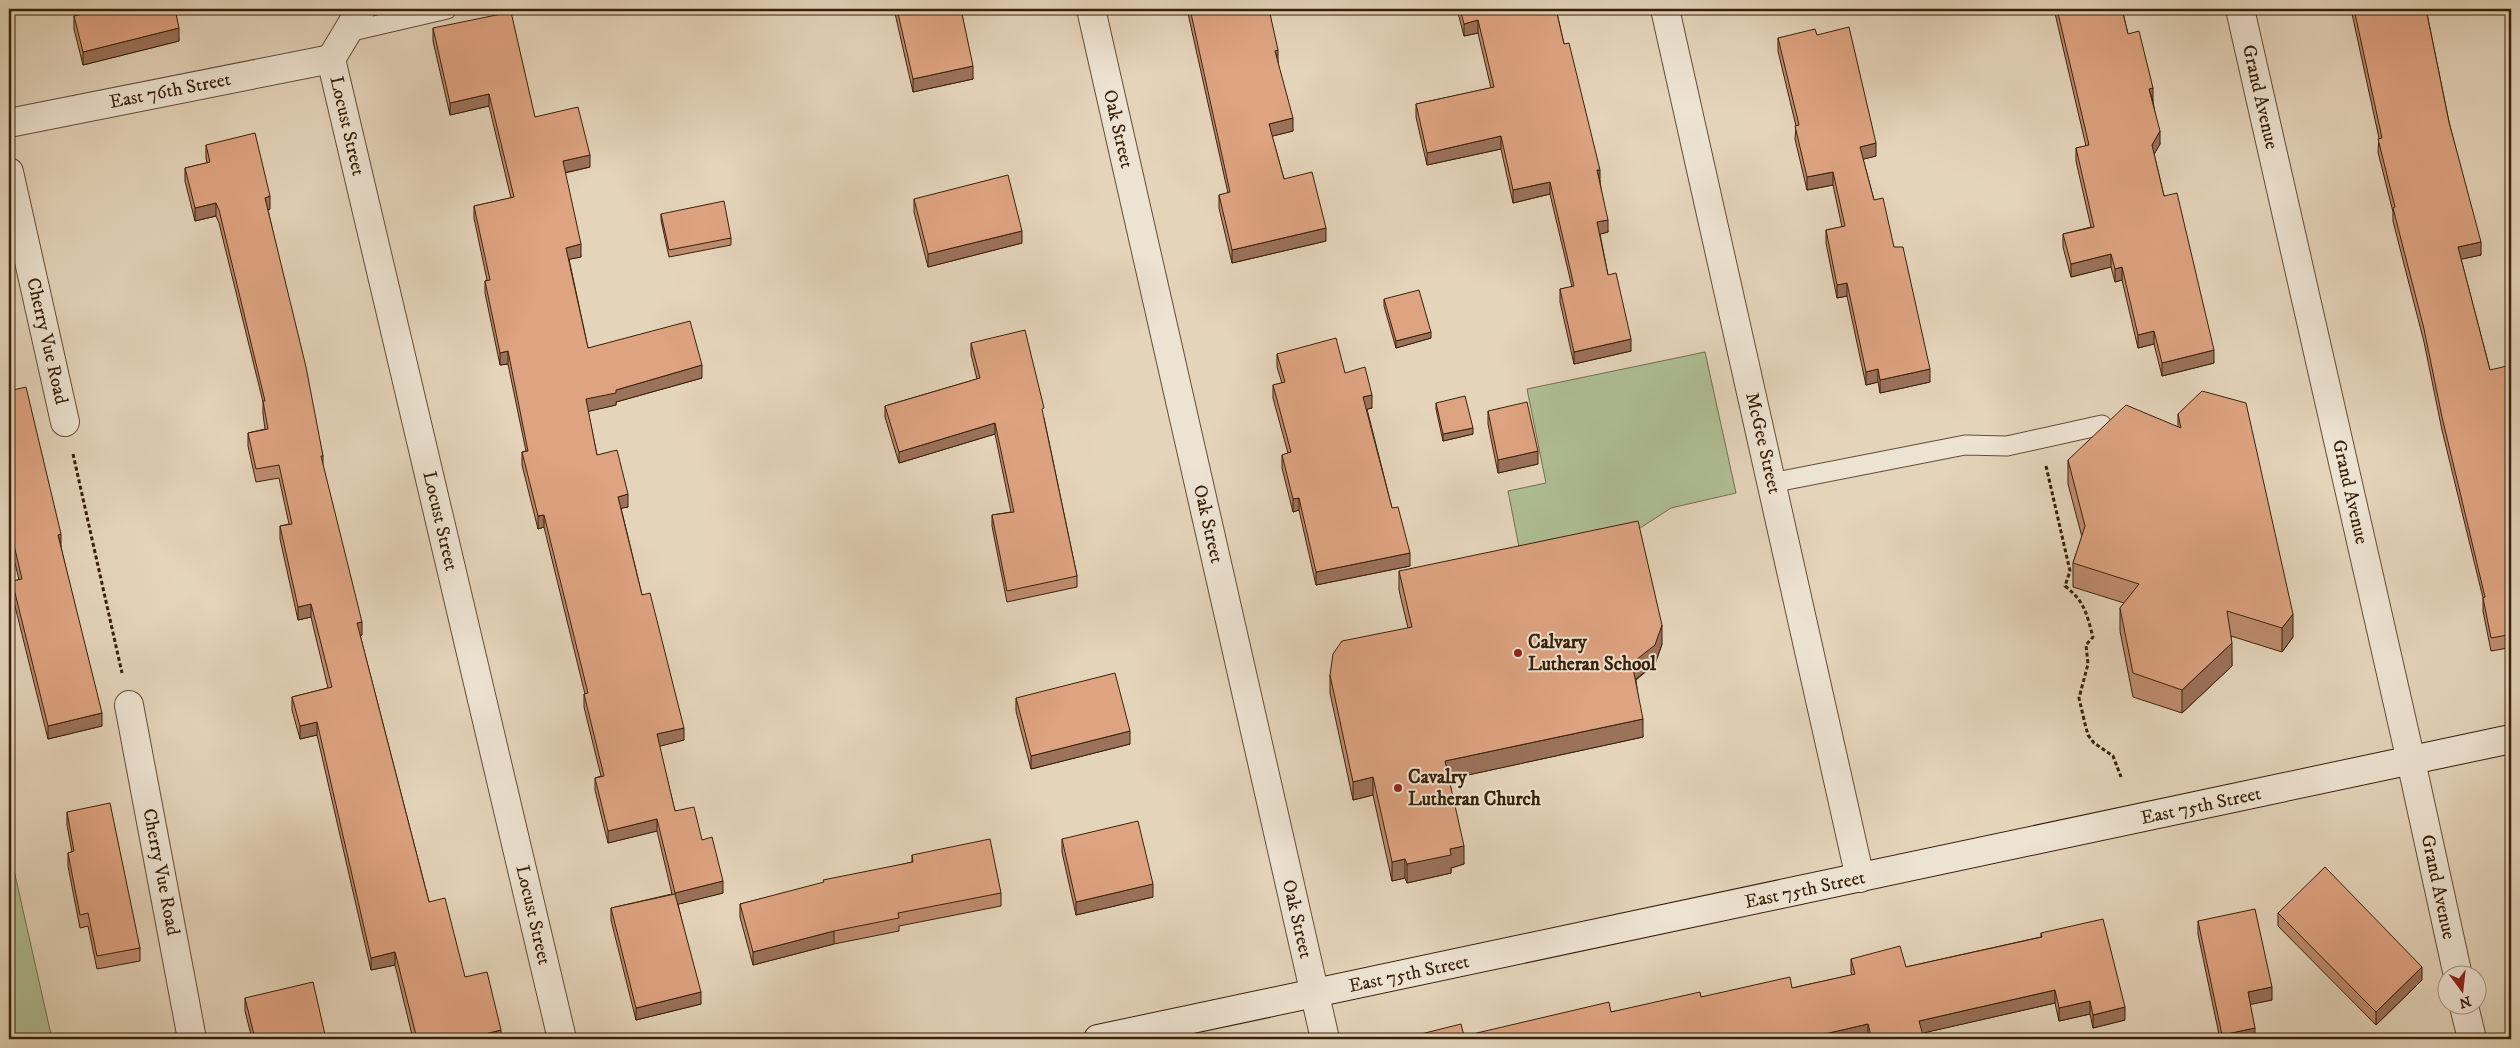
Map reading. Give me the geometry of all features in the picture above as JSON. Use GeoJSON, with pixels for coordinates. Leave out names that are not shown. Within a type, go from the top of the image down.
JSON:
{"type":"FeatureCollection","features":[{"type":"Feature","properties":{"kind":"street","name":"Oak Street"},"geometry":{"type":"LineString","coordinates":[[1091,9],[1325,1039]]}},
{"type":"Feature","properties":{"kind":"street","name":"McGee Street"},"geometry":{"type":"LineString","coordinates":[[1665,9],[1860,878]]}},
{"type":"Feature","properties":{"kind":"street","name":"Grand Avenue"},"geometry":{"type":"LineString","coordinates":[[2240,9],[2411,760],[2456,966]]}},
{"type":"Feature","properties":{"kind":"street","name":"Locust Street"},"geometry":{"type":"LineString","coordinates":[[354,20],[331,59],[562,1039]]}},
{"type":"Feature","properties":{"kind":"street","name":"East 76th Street"},"geometry":{"type":"LineString","coordinates":[[9,123],[331,59]]}},
{"type":"Feature","properties":{"kind":"street","name":"Cherry Vue Road"},"geometry":{"type":"LineString","coordinates":[[9,172],[65,422]]}},
{"type":"Feature","properties":{"kind":"street","name":"Cherry Vue Road"},"geometry":{"type":"LineString","coordinates":[[130,705],[192,1039]]}},
{"type":"Feature","properties":{"kind":"street","name":"East 75th Street"},"geometry":{"type":"LineString","coordinates":[[1098,1039],[2511,740]]}},
{"type":"Feature","properties":{"kind":"street"},"geometry":{"type":"LineString","coordinates":[[2466,1016],[2472,1039]]}},
{"type":"Feature","properties":{"kind":"lane"},"geometry":{"type":"LineString","coordinates":[[354,20],[447,9]]}},
{"type":"Feature","properties":{"kind":"lane"},"geometry":{"type":"LineString","coordinates":[[1771,483],[1965,445],[2007,446],[2102,425]]}},
{"type":"Feature","properties":{"kind":"path"},"geometry":{"type":"LineString","coordinates":[[65,422],[130,705]]}},
{"type":"Feature","properties":{"kind":"path"},"geometry":{"type":"LineString","coordinates":[[2040,438],[2070,571],[2065,586],[2078,596],[2084,606],[2093,636],[2086,645],[2088,664],[2079,698],[2085,724],[2088,735],[2094,743],[2113,756],[2121,778]]}},
{"type":"Feature","properties":{"kind":"green space"},"geometry":{"type":"Polygon","coordinates":[[[1705,352],[1736,493],[1671,508],[1631,534],[1519,547],[1508,491],[1546,483],[1527,389],[1705,352]]]}},
{"type":"Feature","properties":{"kind":"green space"},"geometry":{"type":"Polygon","coordinates":[[[9,848],[52,1039],[9,1039],[9,848]]]}},
{"type":"Feature","properties":{"kind":"building"},"geometry":{"type":"Polygon","coordinates":[[[80,9],[175,9],[179,28],[83,52],[74,16],[82,14],[80,9]]]}},
{"type":"Feature","properties":{"kind":"building"},"geometry":{"type":"Polygon","coordinates":[[[897,9],[961,9],[973,66],[913,79],[897,9]]]}},
{"type":"Feature","properties":{"kind":"building"},"geometry":{"type":"Polygon","coordinates":[[[1190,9],[1269,9],[1278,50],[1275,51],[1293,118],[1269,124],[1284,179],[1312,172],[1326,228],[1232,250],[1219,195],[1230,192],[1190,9]]]}},
{"type":"Feature","properties":{"kind":"building"},"geometry":{"type":"Polygon","coordinates":[[[1460,9],[1556,9],[1564,44],[1569,43],[1600,170],[1597,170],[1608,220],[1597,222],[1608,275],[1616,273],[1631,339],[1574,352],[1560,289],[1574,286],[1550,182],[1513,190],[1501,136],[1427,153],[1416,104],[1494,87],[1478,20],[1464,24],[1460,9]]]}},
{"type":"Feature","properties":{"kind":"building"},"geometry":{"type":"Polygon","coordinates":[[[2057,9],[2122,9],[2128,34],[2139,31],[2153,88],[2149,89],[2160,131],[2152,145],[2164,196],[2177,193],[2214,350],[2162,363],[2154,331],[2138,335],[2122,267],[2115,269],[2111,254],[2071,264],[2063,234],[2094,227],[2076,148],[2089,145],[2057,9]]]}},
{"type":"Feature","properties":{"kind":"building"},"geometry":{"type":"Polygon","coordinates":[[[2354,9],[2426,9],[2449,122],[2481,242],[2458,247],[2490,370],[2507,366],[2511,388],[2511,651],[2508,635],[2491,638],[2483,598],[2485,597],[2442,417],[2424,329],[2393,208],[2395,207],[2378,139],[2382,138],[2354,9]]]}},
{"type":"Feature","properties":{"kind":"building"},"geometry":{"type":"Polygon","coordinates":[[[511,12],[535,117],[578,107],[590,155],[563,161],[581,244],[566,248],[588,348],[690,321],[702,365],[616,390],[616,393],[586,399],[597,455],[617,450],[628,494],[618,497],[642,595],[650,593],[684,728],[657,734],[675,811],[694,807],[702,840],[712,837],[723,881],[675,893],[657,819],[608,831],[595,778],[604,776],[584,694],[588,693],[544,515],[538,516],[522,452],[528,451],[508,351],[500,353],[485,281],[490,280],[474,206],[514,197],[489,94],[450,103],[433,28],[511,12]]]}},
{"type":"Feature","properties":{"kind":"building"},"geometry":{"type":"Polygon","coordinates":[[[1849,27],[1876,143],[1860,147],[1874,200],[1883,198],[1894,247],[1903,247],[1930,369],[1880,380],[1878,369],[1866,372],[1847,283],[1837,285],[1826,230],[1845,226],[1833,172],[1807,177],[1795,126],[1799,125],[1778,38],[1815,29],[1817,35],[1849,27]]]}},
{"type":"Feature","properties":{"kind":"building"},"geometry":{"type":"Polygon","coordinates":[[[255,133],[270,196],[265,198],[306,367],[323,456],[321,456],[362,622],[357,623],[429,902],[445,898],[465,977],[487,972],[501,1030],[465,1039],[417,1039],[395,952],[371,958],[317,722],[300,726],[292,697],[332,687],[311,604],[298,607],[280,526],[292,524],[279,465],[256,469],[248,433],[268,429],[263,401],[265,401],[219,210],[216,203],[195,208],[185,168],[210,162],[206,145],[255,133]]]}},
{"type":"Feature","properties":{"kind":"building"},"geometry":{"type":"Polygon","coordinates":[[[1008,175],[1022,231],[928,254],[914,199],[1008,175]]]}},
{"type":"Feature","properties":{"kind":"building"},"geometry":{"type":"Polygon","coordinates":[[[724,201],[731,238],[669,250],[661,214],[724,201]]]}},
{"type":"Feature","properties":{"kind":"building"},"geometry":{"type":"Polygon","coordinates":[[[1419,290],[1431,332],[1396,341],[1384,299],[1419,290]]]}},
{"type":"Feature","properties":{"kind":"building"},"geometry":{"type":"Polygon","coordinates":[[[1025,330],[1044,408],[1042,409],[1077,576],[1007,591],[992,515],[1014,512],[995,423],[899,452],[885,406],[980,378],[971,343],[1025,330]]]}},
{"type":"Feature","properties":{"kind":"building"},"geometry":{"type":"Polygon","coordinates":[[[1336,338],[1345,373],[1365,367],[1372,395],[1363,397],[1392,508],[1398,507],[1410,553],[1316,572],[1299,498],[1293,499],[1282,455],[1291,452],[1273,385],[1285,382],[1277,354],[1336,338]]]}},
{"type":"Feature","properties":{"kind":"building"},"geometry":{"type":"Polygon","coordinates":[[[26,387],[61,534],[58,535],[102,713],[48,726],[12,581],[22,579],[9,524],[9,391],[26,387]]]}},
{"type":"Feature","properties":{"kind":"building"},"geometry":{"type":"Polygon","coordinates":[[[2202,391],[2246,403],[2293,614],[2282,628],[2227,611],[2232,643],[2182,690],[2133,673],[2120,608],[2139,584],[2073,563],[2085,526],[2068,460],[2126,405],[2181,428],[2178,414],[2202,391]]]}},
{"type":"Feature","properties":{"kind":"building"},"geometry":{"type":"Polygon","coordinates":[[[1465,396],[1473,428],[1443,434],[1436,403],[1465,396]]]}},
{"type":"Feature","properties":{"kind":"building"},"geometry":{"type":"Polygon","coordinates":[[[1527,402],[1538,451],[1498,460],[1488,411],[1527,402]]]}},
{"type":"Feature","properties":{"kind":"building","name":"Calvary Lutheran School"},"geometry":{"type":"Polygon","coordinates":[[[1638,521],[1662,625],[1655,645],[1632,663],[1643,719],[1445,761],[1464,846],[1450,849],[1451,855],[1407,864],[1405,859],[1392,862],[1373,777],[1353,782],[1330,675],[1333,654],[1342,641],[1412,627],[1399,571],[1638,521]]]}},
{"type":"Feature","properties":{"kind":"building"},"geometry":{"type":"Polygon","coordinates":[[[1115,673],[1130,731],[1031,756],[1016,698],[1115,673]]]}},
{"type":"Feature","properties":{"kind":"building"},"geometry":{"type":"Polygon","coordinates":[[[110,803],[140,948],[97,956],[88,913],[80,915],[68,853],[74,851],[67,812],[110,803]]]}},
{"type":"Feature","properties":{"kind":"building"},"geometry":{"type":"Polygon","coordinates":[[[1138,821],[1153,884],[1076,902],[1062,839],[1138,821]]]}},
{"type":"Feature","properties":{"kind":"building"},"geometry":{"type":"Polygon","coordinates":[[[990,839],[1001,893],[898,913],[899,918],[834,931],[753,952],[740,904],[824,882],[823,880],[913,862],[912,855],[990,839]]]}},
{"type":"Feature","properties":{"kind":"building"},"geometry":{"type":"Polygon","coordinates":[[[2325,867],[2422,967],[2376,1012],[2278,913],[2325,867]]]}},
{"type":"Feature","properties":{"kind":"building"},"geometry":{"type":"Polygon","coordinates":[[[675,894],[701,992],[636,1008],[611,908],[675,894]]]}},
{"type":"Feature","properties":{"kind":"building"},"geometry":{"type":"Polygon","coordinates":[[[2255,909],[2272,987],[2248,992],[2255,1028],[2222,1035],[2198,921],[2255,909]]]}},
{"type":"Feature","properties":{"kind":"building"},"geometry":{"type":"Polygon","coordinates":[[[2103,919],[2125,1007],[2093,1015],[2090,1001],[2059,1008],[2055,990],[1919,1021],[1924,1039],[1872,1039],[1868,1024],[1803,1039],[1409,1039],[1409,1037],[1461,1024],[1464,1036],[1609,1002],[1611,1012],[1700,992],[1701,997],[1790,977],[1792,988],[1855,974],[1851,959],[1900,946],[1906,967],[2042,937],[2041,933],[2103,919]]]}},
{"type":"Feature","properties":{"kind":"building"},"geometry":{"type":"Polygon","coordinates":[[[313,982],[326,1039],[255,1039],[245,998],[313,982]]]}},
{"type":"Feature","properties":{"kind":"building"},"geometry":{"type":"Polygon","coordinates":[[[134,1036],[135,1039],[123,1039],[134,1036]]]}},
{"type":"Feature","properties":{"kind":"place","name":"Calvary Lutheran School"},"geometry":{"type":"Point","coordinates":[1518,653]}},
{"type":"Feature","properties":{"kind":"place","name":"Cavalry Lutheran Church"},"geometry":{"type":"Point","coordinates":[1398,788]}}]}
